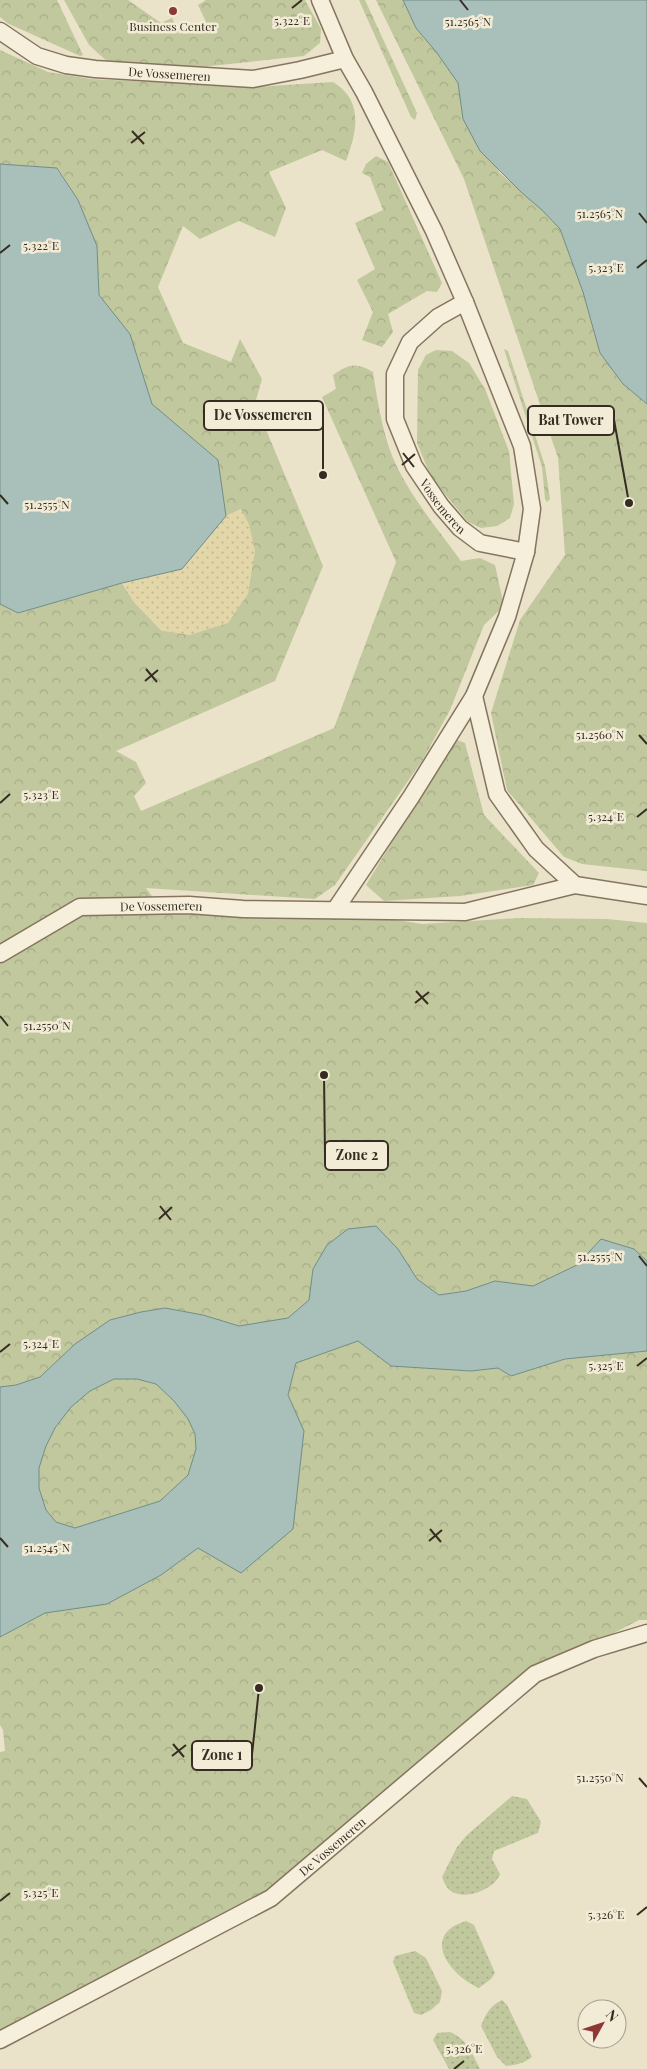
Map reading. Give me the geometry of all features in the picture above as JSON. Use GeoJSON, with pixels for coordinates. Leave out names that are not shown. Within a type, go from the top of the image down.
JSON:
{"type":"FeatureCollection","features":[{"type":"Feature","properties":{"kind":"lane"},"geometry":{"type":"LineString","coordinates":[[320,0],[345,59],[364,92],[434,231],[465,302],[522,446],[532,509],[526,552],[507,617],[474,696],[411,797],[335,910]]}},
{"type":"Feature","properties":{"kind":"lane","name":"De Vossemeren"},"geometry":{"type":"LineString","coordinates":[[0,32],[37,56],[66,65],[95,69],[253,79],[345,59]]}},
{"type":"Feature","properties":{"kind":"lane","name":"Vossemeren"},"geometry":{"type":"LineString","coordinates":[[465,302],[438,316],[410,342],[395,374],[395,419],[414,466],[441,506],[460,528],[480,543],[526,552]]}},
{"type":"Feature","properties":{"kind":"lane"},"geometry":{"type":"LineString","coordinates":[[474,696],[497,794],[536,849],[575,885]]}},
{"type":"Feature","properties":{"kind":"lane","name":"De Vossemeren"},"geometry":{"type":"LineString","coordinates":[[0,954],[80,907],[189,905],[243,909],[465,912],[575,885],[647,896]]}},
{"type":"Feature","properties":{"kind":"lane","name":"De Vossemeren"},"geometry":{"type":"LineString","coordinates":[[0,2040],[272,1898],[535,1674],[594,1649],[642,1632],[647,1633]]}},
{"type":"Feature","properties":{"kind":"green space"},"geometry":{"type":"Polygon","coordinates":[[[0,0],[57,0],[83,55],[80,56],[7,23],[0,17],[0,0]]]}},
{"type":"Feature","properties":{"kind":"green space"},"geometry":{"type":"Polygon","coordinates":[[[64,0],[128,0],[161,23],[172,18],[179,34],[206,22],[198,5],[206,0],[305,0],[321,29],[320,43],[304,56],[201,67],[111,65],[89,45],[64,0]]]}},
{"type":"Feature","properties":{"kind":"green space"},"geometry":{"type":"Polygon","coordinates":[[[359,0],[365,0],[417,113],[415,120],[411,117],[359,0]]]}},
{"type":"Feature","properties":{"kind":"green space"},"geometry":{"type":"Polygon","coordinates":[[[376,0],[403,0],[416,28],[437,53],[458,83],[463,119],[500,173],[542,210],[560,229],[583,292],[600,353],[623,384],[647,404],[647,871],[582,864],[564,857],[507,790],[491,713],[520,620],[565,555],[558,458],[464,179],[376,0]]]}},
{"type":"Feature","properties":{"kind":"green space"},"geometry":{"type":"Polygon","coordinates":[[[0,50],[48,72],[91,79],[256,87],[333,82],[350,98],[354,107],[355,128],[346,161],[322,150],[269,172],[286,208],[275,237],[239,221],[200,239],[183,226],[158,287],[183,343],[231,362],[240,339],[262,379],[256,400],[269,437],[323,566],[275,681],[116,751],[136,762],[146,783],[134,796],[141,811],[334,728],[396,562],[322,397],[336,389],[333,375],[343,368],[357,366],[373,372],[388,446],[398,469],[412,493],[461,561],[480,558],[495,565],[504,606],[484,625],[450,710],[422,761],[335,885],[315,899],[146,888],[159,906],[335,910],[422,924],[519,918],[607,919],[647,923],[647,1261],[634,1249],[601,1239],[577,1265],[533,1286],[495,1281],[466,1291],[439,1295],[417,1279],[398,1249],[313,1269],[309,1300],[288,1318],[239,1326],[203,1315],[165,1308],[141,1312],[110,1320],[75,1344],[40,1377],[16,1385],[0,1387],[0,604],[18,613],[122,583],[134,602],[162,631],[241,509],[226,516],[218,460],[152,404],[130,334],[99,295],[97,246],[78,200],[58,168],[0,164],[0,50]]]}},
{"type":"Feature","properties":{"kind":"green space"},"geometry":{"type":"Polygon","coordinates":[[[376,156],[388,162],[442,283],[437,292],[427,291],[388,314],[393,332],[382,347],[362,340],[373,312],[357,280],[375,269],[355,223],[383,210],[370,177],[362,173],[366,164],[376,156]]]}},
{"type":"Feature","properties":{"kind":"green space"},"geometry":{"type":"Polygon","coordinates":[[[504,349],[508,351],[545,466],[550,499],[547,502],[545,499],[542,467],[504,349]]]}},
{"type":"Feature","properties":{"kind":"green space"},"geometry":{"type":"Polygon","coordinates":[[[436,350],[452,351],[469,363],[485,389],[509,451],[514,504],[510,518],[497,526],[481,528],[468,522],[431,477],[417,443],[418,370],[426,355],[436,350]]]}},
{"type":"Feature","properties":{"kind":"green space"},"geometry":{"type":"Polygon","coordinates":[[[454,739],[465,743],[484,815],[539,873],[533,885],[460,896],[384,901],[366,885],[454,739]]]}},
{"type":"Feature","properties":{"kind":"green space"},"geometry":{"type":"Polygon","coordinates":[[[358,1341],[391,1366],[471,1371],[499,1368],[511,1376],[565,1359],[647,1351],[647,1620],[639,1620],[535,1674],[271,1898],[0,2040],[0,1752],[5,1751],[3,1730],[0,1725],[0,1637],[45,1613],[107,1603],[161,1575],[198,1548],[304,1431],[288,1395],[296,1363],[358,1341]]]}},
{"type":"Feature","properties":{"kind":"green space"},"geometry":{"type":"Polygon","coordinates":[[[114,1379],[137,1379],[156,1384],[174,1401],[188,1419],[195,1434],[196,1449],[188,1475],[160,1501],[75,1528],[56,1522],[46,1510],[39,1488],[39,1468],[46,1446],[55,1428],[71,1407],[90,1391],[114,1379]]]}},
{"type":"Feature","properties":{"kind":"green space"},"geometry":{"type":"Polygon","coordinates":[[[512,1796],[527,1799],[541,1822],[538,1833],[494,1851],[492,1859],[500,1874],[486,1889],[464,1895],[451,1891],[446,1887],[442,1877],[457,1847],[467,1835],[512,1796]]]}},
{"type":"Feature","properties":{"kind":"green space"},"geometry":{"type":"Polygon","coordinates":[[[466,1921],[474,1925],[495,1973],[491,1979],[479,1988],[468,1982],[450,1965],[444,1955],[442,1945],[444,1936],[452,1927],[466,1921]]]}},
{"type":"Feature","properties":{"kind":"green space"},"geometry":{"type":"Polygon","coordinates":[[[415,1951],[426,1958],[442,1991],[440,2002],[431,2010],[421,2015],[414,2013],[393,1962],[395,1956],[415,1951]]]}},
{"type":"Feature","properties":{"kind":"green space"},"geometry":{"type":"Polygon","coordinates":[[[502,2000],[507,2005],[532,2057],[526,2061],[506,2066],[497,2057],[481,2026],[489,2010],[502,2000]]]}},
{"type":"Feature","properties":{"kind":"green space"},"geometry":{"type":"Polygon","coordinates":[[[450,2032],[461,2038],[480,2069],[449,2069],[433,2040],[437,2033],[450,2032]]]}},
{"type":"Feature","properties":{"kind":"sand"},"geometry":{"type":"Polygon","coordinates":[[[241,509],[249,524],[255,551],[248,594],[228,623],[190,635],[163,631],[134,602],[123,583],[182,569],[226,516],[241,509]]]}},
{"type":"Feature","properties":{"kind":"water"},"geometry":{"type":"Polygon","coordinates":[[[403,0],[647,0],[647,404],[623,384],[600,353],[583,292],[560,229],[480,151],[463,119],[458,83],[437,53],[416,28],[403,0]]]}},
{"type":"Feature","properties":{"kind":"water"},"geometry":{"type":"Polygon","coordinates":[[[0,164],[57,168],[78,200],[97,246],[99,295],[130,334],[152,404],[218,460],[226,516],[182,569],[122,583],[18,613],[0,604],[0,164]]]}},
{"type":"Feature","properties":{"kind":"water"},"geometry":{"type":"Polygon","coordinates":[[[376,1226],[398,1249],[417,1279],[439,1295],[466,1291],[495,1281],[533,1286],[577,1265],[601,1239],[634,1249],[647,1261],[647,1351],[565,1359],[511,1376],[498,1368],[471,1371],[391,1366],[358,1341],[296,1363],[288,1395],[304,1431],[293,1529],[241,1573],[198,1548],[161,1575],[107,1604],[45,1613],[0,1637],[0,1387],[16,1385],[40,1377],[75,1344],[110,1320],[141,1312],[165,1308],[203,1315],[239,1326],[288,1318],[309,1300],[313,1269],[327,1245],[348,1229],[376,1226]],[[114,1379],[90,1391],[71,1407],[55,1428],[46,1446],[39,1468],[39,1488],[46,1510],[56,1522],[75,1528],[160,1501],[188,1475],[196,1449],[195,1434],[188,1419],[174,1401],[156,1384],[137,1379],[114,1379]]]}},
{"type":"Feature","properties":{"kind":"place","name":"Business Center"},"geometry":{"type":"Point","coordinates":[173,11]}},
{"type":"Feature","properties":{"kind":"place","name":"De Vossemeren"},"geometry":{"type":"Point","coordinates":[323,475]}},
{"type":"Feature","properties":{"kind":"place","name":"Bat Tower"},"geometry":{"type":"Point","coordinates":[629,503]}},
{"type":"Feature","properties":{"kind":"place","name":"Zone 2"},"geometry":{"type":"Point","coordinates":[324,1075]}},
{"type":"Feature","properties":{"kind":"place","name":"Zone 1"},"geometry":{"type":"Point","coordinates":[259,1688]}}]}
